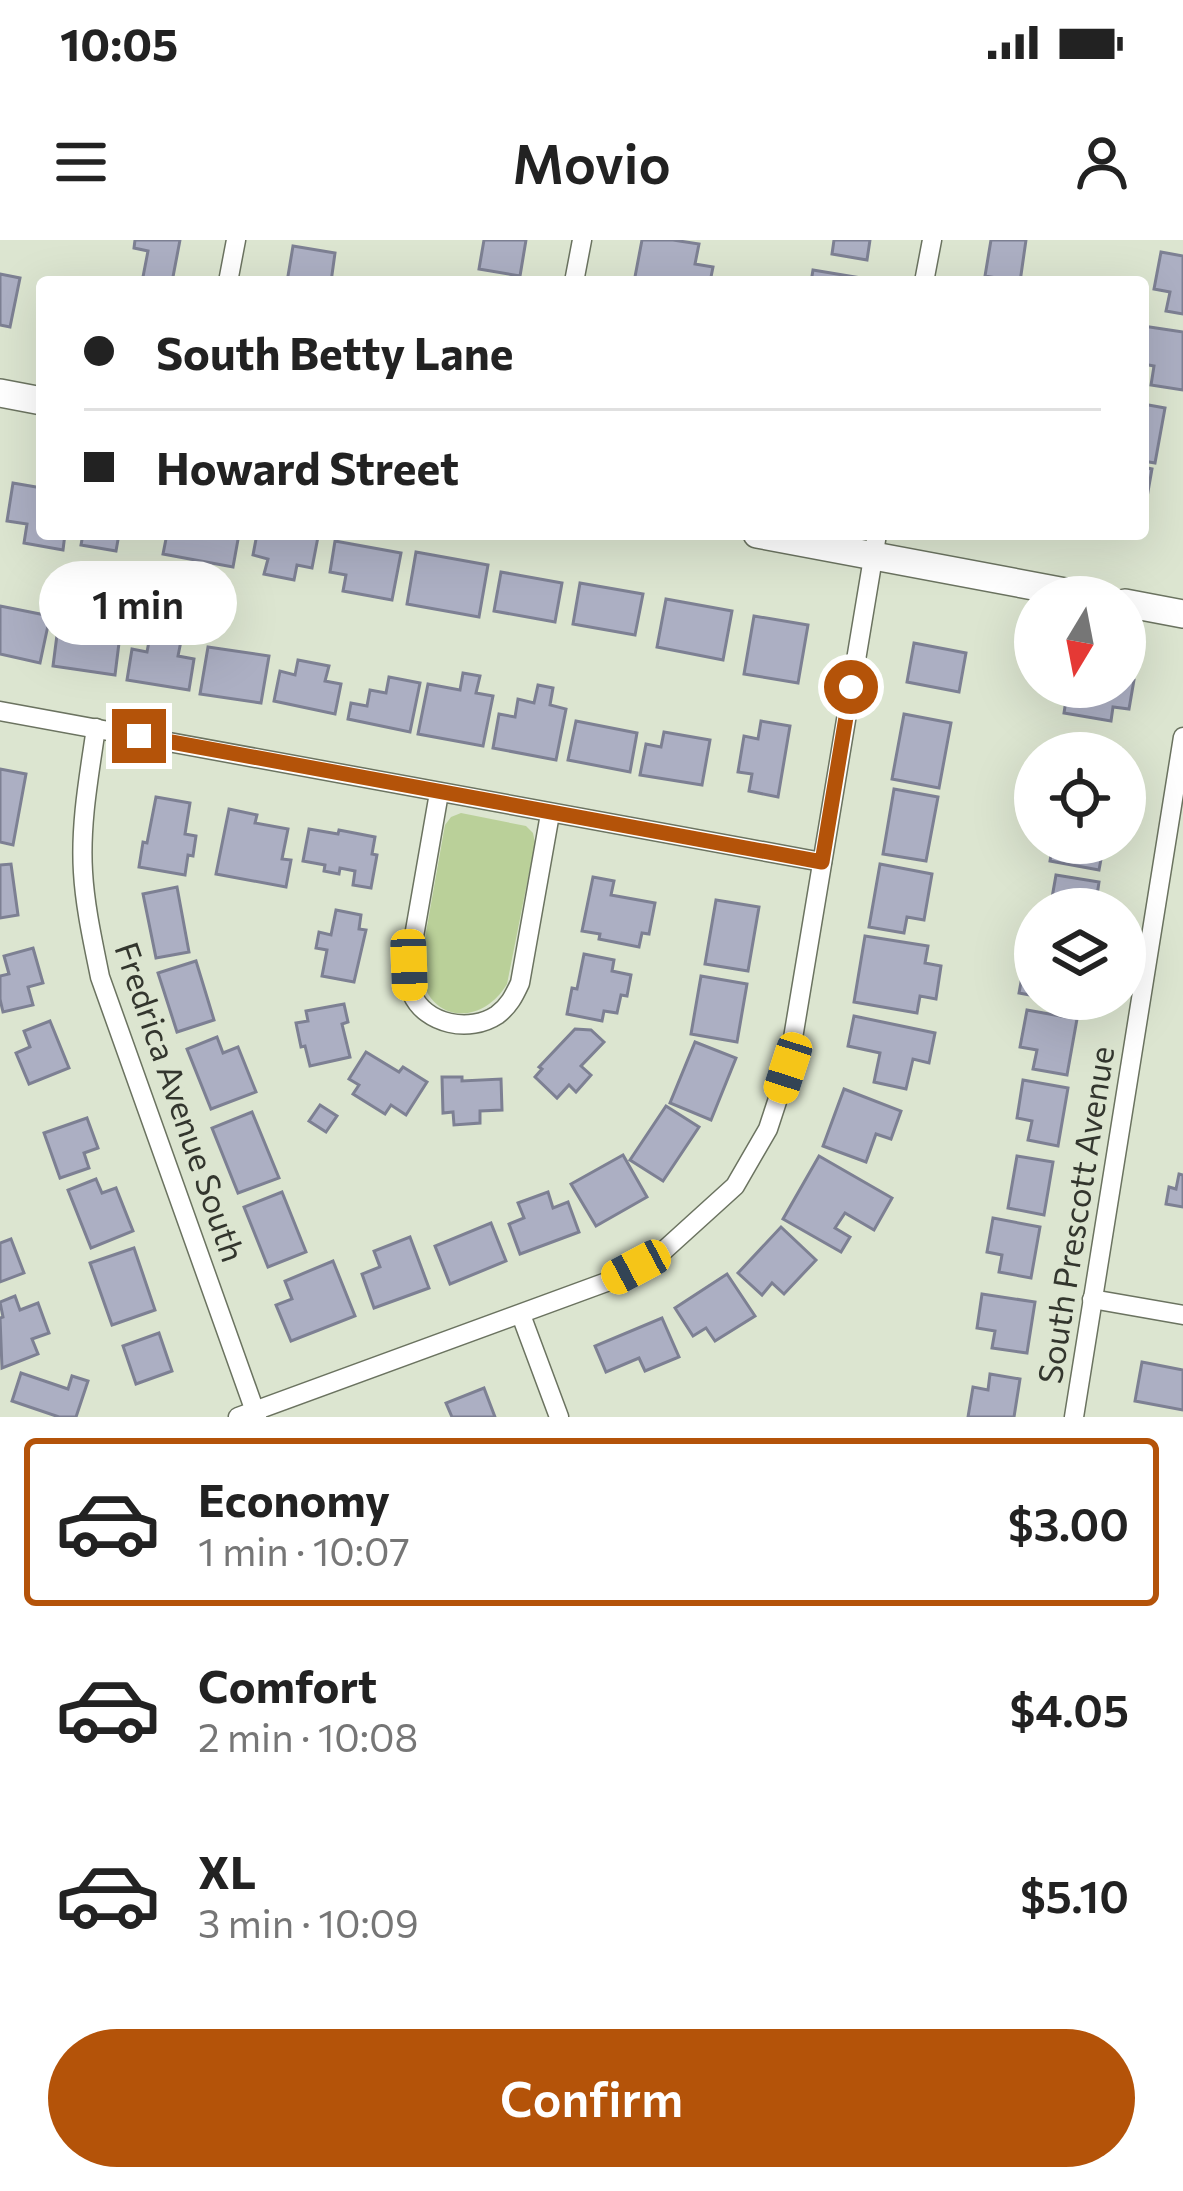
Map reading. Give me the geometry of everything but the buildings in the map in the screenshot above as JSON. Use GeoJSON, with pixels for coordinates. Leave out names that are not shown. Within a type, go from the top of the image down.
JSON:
{"type":"FeatureCollection","features":[{"type":"Feature","properties":{"kind":"main road"},"geometry":{"type":"LineString","coordinates":[[0,393],[36,400]]}},
{"type":"Feature","properties":{"kind":"main road"},"geometry":{"type":"LineString","coordinates":[[821,540],[875,545],[1014,578]]}},
{"type":"Feature","properties":{"kind":"main road"},"geometry":{"type":"LineString","coordinates":[[1146,607],[1183,614]]}},
{"type":"Feature","properties":{"kind":"street"},"geometry":{"type":"LineString","coordinates":[[229,276],[236,240]]}},
{"type":"Feature","properties":{"kind":"street"},"geometry":{"type":"LineString","coordinates":[[575,276],[582,240]]}},
{"type":"Feature","properties":{"kind":"street"},"geometry":{"type":"LineString","coordinates":[[925,276],[932,240]]}},
{"type":"Feature","properties":{"kind":"street"},"geometry":{"type":"LineString","coordinates":[[250,1415],[612,1280],[660,1254],[735,1186],[768,1129],[788,1068],[875,545]]}},
{"type":"Feature","properties":{"kind":"street"},"geometry":{"type":"LineString","coordinates":[[0,711],[822,862]]}},
{"type":"Feature","properties":{"kind":"street","name":"Fredrica Avenue South"},"geometry":{"type":"LineString","coordinates":[[96,728],[85,806],[83,869],[100,976],[250,1415]]}},
{"type":"Feature","properties":{"kind":"street","name":"South Prescott Avenue"},"geometry":{"type":"LineString","coordinates":[[1074,1417],[1183,737]]}},
{"type":"Feature","properties":{"kind":"street"},"geometry":{"type":"LineString","coordinates":[[439,794],[409,965],[410,990],[421,1009],[436,1020],[457,1024],[484,1022],[513,999],[520,983],[550,814]]}},
{"type":"Feature","properties":{"kind":"street"},"geometry":{"type":"LineString","coordinates":[[1092,1299],[1183,1315]]}},
{"type":"Feature","properties":{"kind":"street"},"geometry":{"type":"LineString","coordinates":[[521,1315],[559,1417]]}},
{"type":"Feature","properties":{"kind":"green space"},"geometry":{"type":"Polygon","coordinates":[[[461,813],[526,826],[535,843],[507,984],[483,1008],[469,1013],[455,1013],[432,999],[420,966],[445,825],[461,813]]]}},
{"type":"Feature","properties":{"kind":"route"},"geometry":{"type":"LineString","coordinates":[[139,736],[822,862],[851,687]]}}]}
